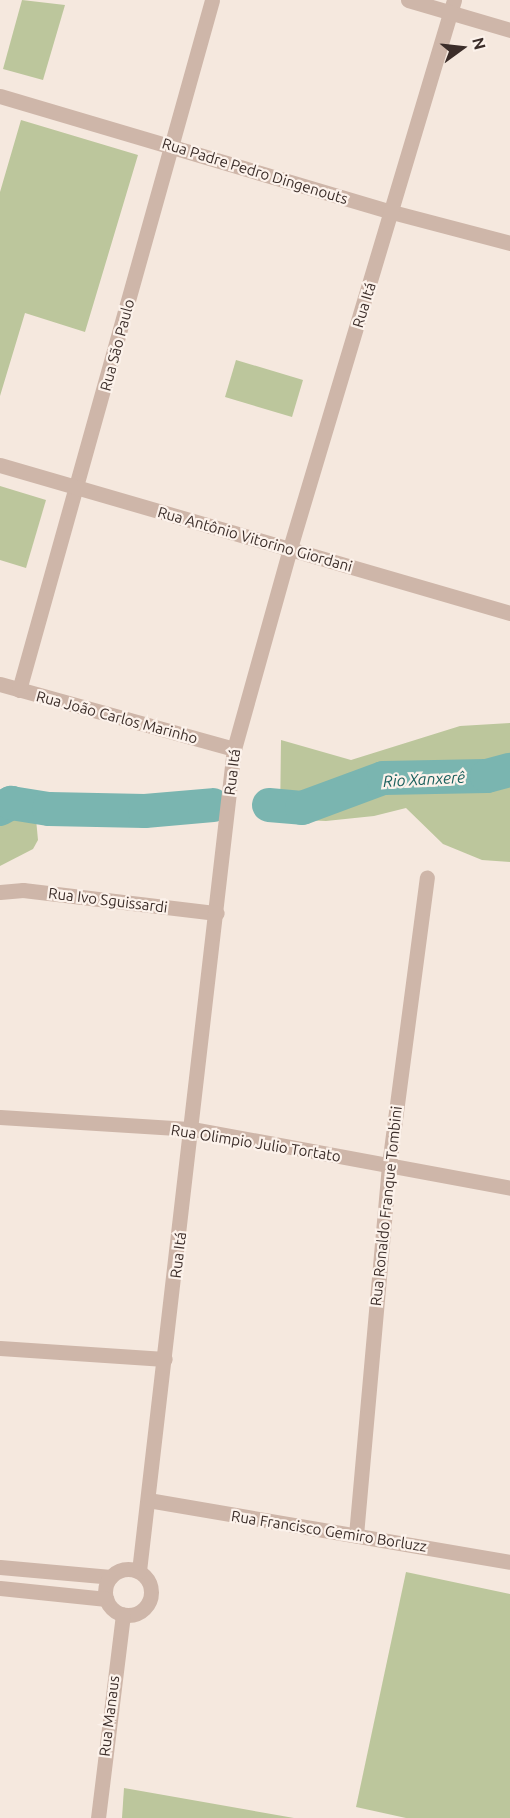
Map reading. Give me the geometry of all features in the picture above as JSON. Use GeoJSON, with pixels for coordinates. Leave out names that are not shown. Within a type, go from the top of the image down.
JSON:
{"type":"FeatureCollection","features":[{"type":"Feature","properties":{"kind":"street","name":"Rua São Paulo"},"geometry":{"type":"LineString","coordinates":[[18,690],[78,489],[212,0]]}},
{"type":"Feature","properties":{"kind":"street"},"geometry":{"type":"LineString","coordinates":[[408,0],[451,6],[510,30]]}},
{"type":"Feature","properties":{"kind":"street","name":"Rua Itá"},"geometry":{"type":"LineString","coordinates":[[139,1571],[193,1129],[234,749],[290,548],[392,212],[451,6]]}},
{"type":"Feature","properties":{"kind":"street","name":"Rua Padre Pedro Dingenouts"},"geometry":{"type":"LineString","coordinates":[[0,96],[172,145],[392,212],[510,243]]}},
{"type":"Feature","properties":{"kind":"street","name":"Rua Antônio Vitorino Giordani"},"geometry":{"type":"LineString","coordinates":[[0,465],[510,613]]}},
{"type":"Feature","properties":{"kind":"street","name":"Rua João Carlos Marinho"},"geometry":{"type":"LineString","coordinates":[[0,684],[234,749]]}},
{"type":"Feature","properties":{"kind":"street","name":"Rua Ronaldo Franque Tombini"},"geometry":{"type":"LineString","coordinates":[[356,1535],[389,1165],[427,878]]}},
{"type":"Feature","properties":{"kind":"street","name":"Rua Ivo Sguissardi"},"geometry":{"type":"LineString","coordinates":[[0,892],[23,890],[217,913]]}},
{"type":"Feature","properties":{"kind":"street","name":"Rua Olimpio Julio Tortato"},"geometry":{"type":"LineString","coordinates":[[0,1117],[193,1129],[510,1188]]}},
{"type":"Feature","properties":{"kind":"street"},"geometry":{"type":"LineString","coordinates":[[0,1348],[165,1359]]}},
{"type":"Feature","properties":{"kind":"street","name":"Rua Francisco Gemiro Borluzz"},"geometry":{"type":"LineString","coordinates":[[148,1500],[510,1562]]}},
{"type":"Feature","properties":{"kind":"street"},"geometry":{"type":"LineString","coordinates":[[0,1567],[111,1577],[124,1569],[139,1571],[149,1582],[151,1597],[137,1614],[123,1615],[106,1599],[0,1588]]}},
{"type":"Feature","properties":{"kind":"street"},"geometry":{"type":"LineString","coordinates":[[106,1599],[111,1577]]}},
{"type":"Feature","properties":{"kind":"street","name":"Rua Manaus"},"geometry":{"type":"LineString","coordinates":[[98,1818],[123,1615]]}},
{"type":"Feature","properties":{"kind":"green space"},"geometry":{"type":"Polygon","coordinates":[[[22,0],[65,5],[43,80],[3,69],[22,0]]]}},
{"type":"Feature","properties":{"kind":"green space"},"geometry":{"type":"Polygon","coordinates":[[[21,120],[138,155],[85,332],[25,313],[0,396],[0,192],[21,120]]]}},
{"type":"Feature","properties":{"kind":"green space"},"geometry":{"type":"Polygon","coordinates":[[[236,360],[303,380],[292,417],[225,397],[236,360]]]}},
{"type":"Feature","properties":{"kind":"green space"},"geometry":{"type":"Polygon","coordinates":[[[0,486],[46,500],[26,568],[0,560],[0,486]]]}},
{"type":"Feature","properties":{"kind":"green space"},"geometry":{"type":"Polygon","coordinates":[[[510,723],[510,862],[482,860],[443,844],[406,808],[374,816],[326,821],[280,819],[281,740],[351,760],[460,726],[510,723]]]}},
{"type":"Feature","properties":{"kind":"green space"},"geometry":{"type":"Polygon","coordinates":[[[19,811],[36,819],[38,840],[33,849],[0,866],[0,816],[19,811]]]}},
{"type":"Feature","properties":{"kind":"green space"},"geometry":{"type":"Polygon","coordinates":[[[406,1572],[510,1594],[510,1818],[406,1818],[356,1807],[406,1572]]]}},
{"type":"Feature","properties":{"kind":"green space"},"geometry":{"type":"Polygon","coordinates":[[[124,1788],[294,1818],[122,1818],[124,1788]]]}},
{"type":"Feature","properties":{"kind":"waterway","name":"Rio Xanxerê"},"geometry":{"type":"LineString","coordinates":[[269,805],[302,808],[383,778],[487,776],[510,770]]}},
{"type":"Feature","properties":{"kind":"waterway","name":"Rio Xanxerê"},"geometry":{"type":"LineString","coordinates":[[0,809],[11,803],[49,809],[145,811],[213,805]]}}]}
